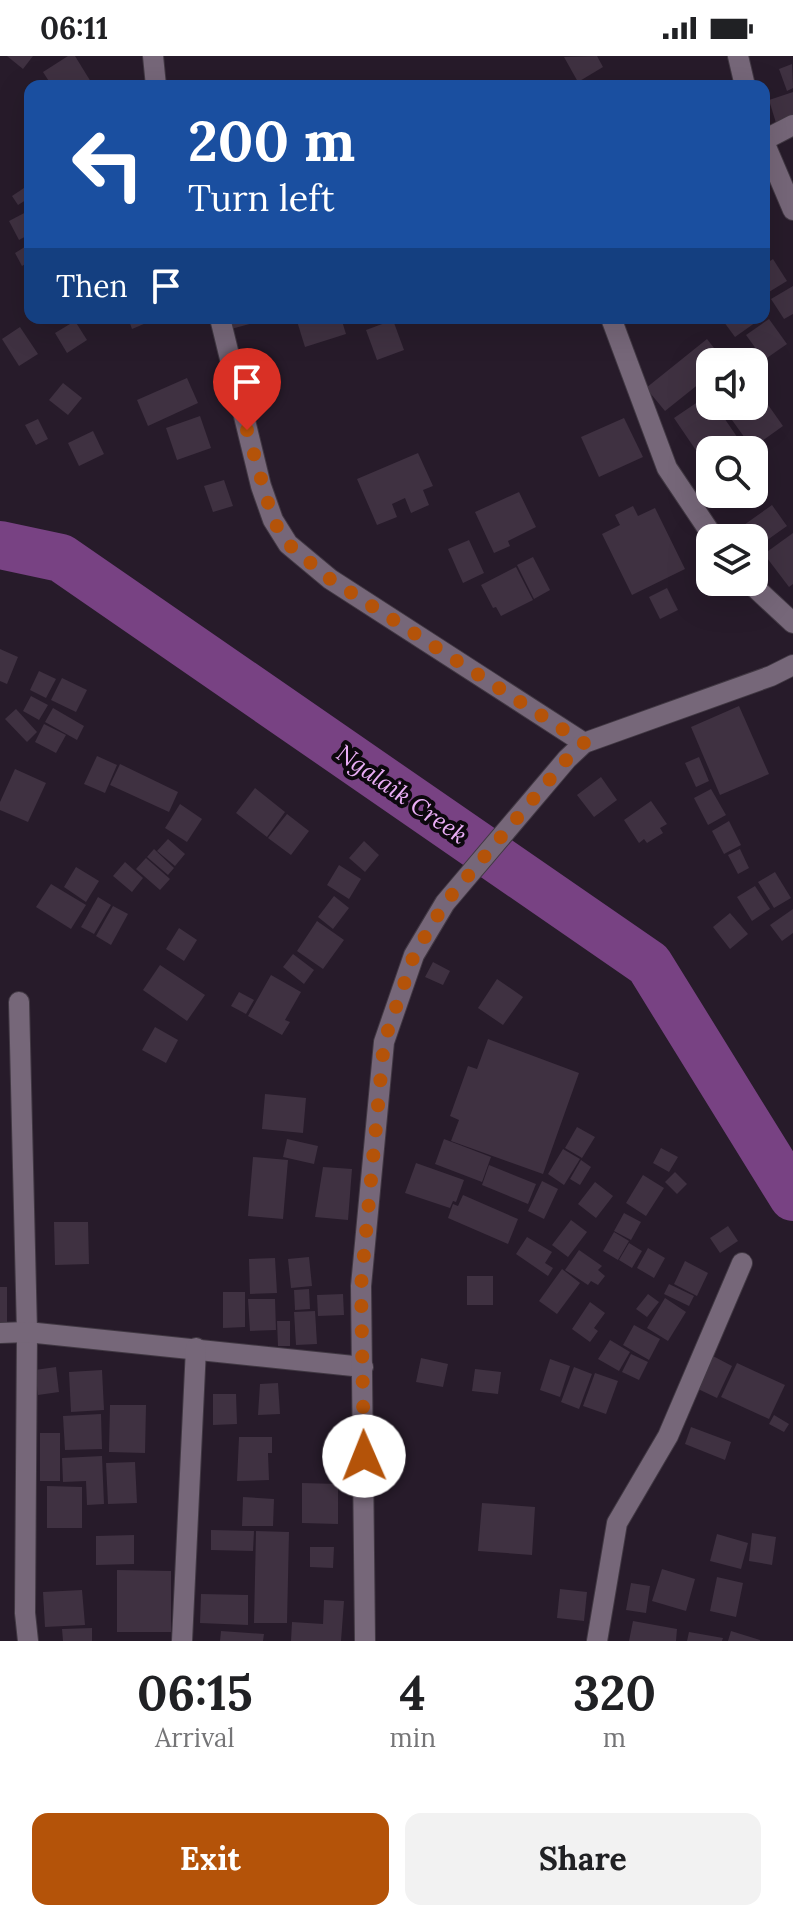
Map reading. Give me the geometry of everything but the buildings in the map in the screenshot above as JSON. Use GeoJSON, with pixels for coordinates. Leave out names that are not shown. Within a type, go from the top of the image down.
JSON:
{"type":"FeatureCollection","features":[{"type":"Feature","properties":{"kind":"street"},"geometry":{"type":"LineString","coordinates":[[153,56],[155,80]]}},
{"type":"Feature","properties":{"kind":"street"},"geometry":{"type":"LineString","coordinates":[[738,56],[744,80]]}},
{"type":"Feature","properties":{"kind":"street"},"geometry":{"type":"LineString","coordinates":[[770,138],[793,125]]}},
{"type":"Feature","properties":{"kind":"street"},"geometry":{"type":"LineString","coordinates":[[770,155],[793,210]]}},
{"type":"Feature","properties":{"kind":"street"},"geometry":{"type":"LineString","coordinates":[[221,324],[261,486],[273,520],[288,544],[330,579],[584,743]]}},
{"type":"Feature","properties":{"kind":"street"},"geometry":{"type":"LineString","coordinates":[[613,324],[667,468],[705,524]]}},
{"type":"Feature","properties":{"kind":"street"},"geometry":{"type":"LineString","coordinates":[[764,596],[793,623]]}},
{"type":"Feature","properties":{"kind":"street"},"geometry":{"type":"LineString","coordinates":[[365,1641],[361,1286],[384,1042],[414,955],[445,903],[584,743],[771,676],[793,665]]}},
{"type":"Feature","properties":{"kind":"street"},"geometry":{"type":"LineString","coordinates":[[19,1002],[27,1332],[25,1613],[28,1641]]}},
{"type":"Feature","properties":{"kind":"street"},"geometry":{"type":"LineString","coordinates":[[597,1641],[617,1523],[668,1436],[742,1263]]}},
{"type":"Feature","properties":{"kind":"street"},"geometry":{"type":"LineString","coordinates":[[0,1333],[27,1332],[363,1367]]}},
{"type":"Feature","properties":{"kind":"street"},"geometry":{"type":"LineString","coordinates":[[182,1641],[196,1348]]}},
{"type":"Feature","properties":{"kind":"waterway","name":"Ngalaik Creek"},"geometry":{"type":"LineString","coordinates":[[0,545],[61,558],[649,964],[793,1197]]}},
{"type":"Feature","properties":{"kind":"route"},"geometry":{"type":"LineString","coordinates":[[247,430],[273,520],[288,544],[306,561],[584,743],[445,903],[414,955],[384,1042],[361,1286],[364,1456]]}}]}
